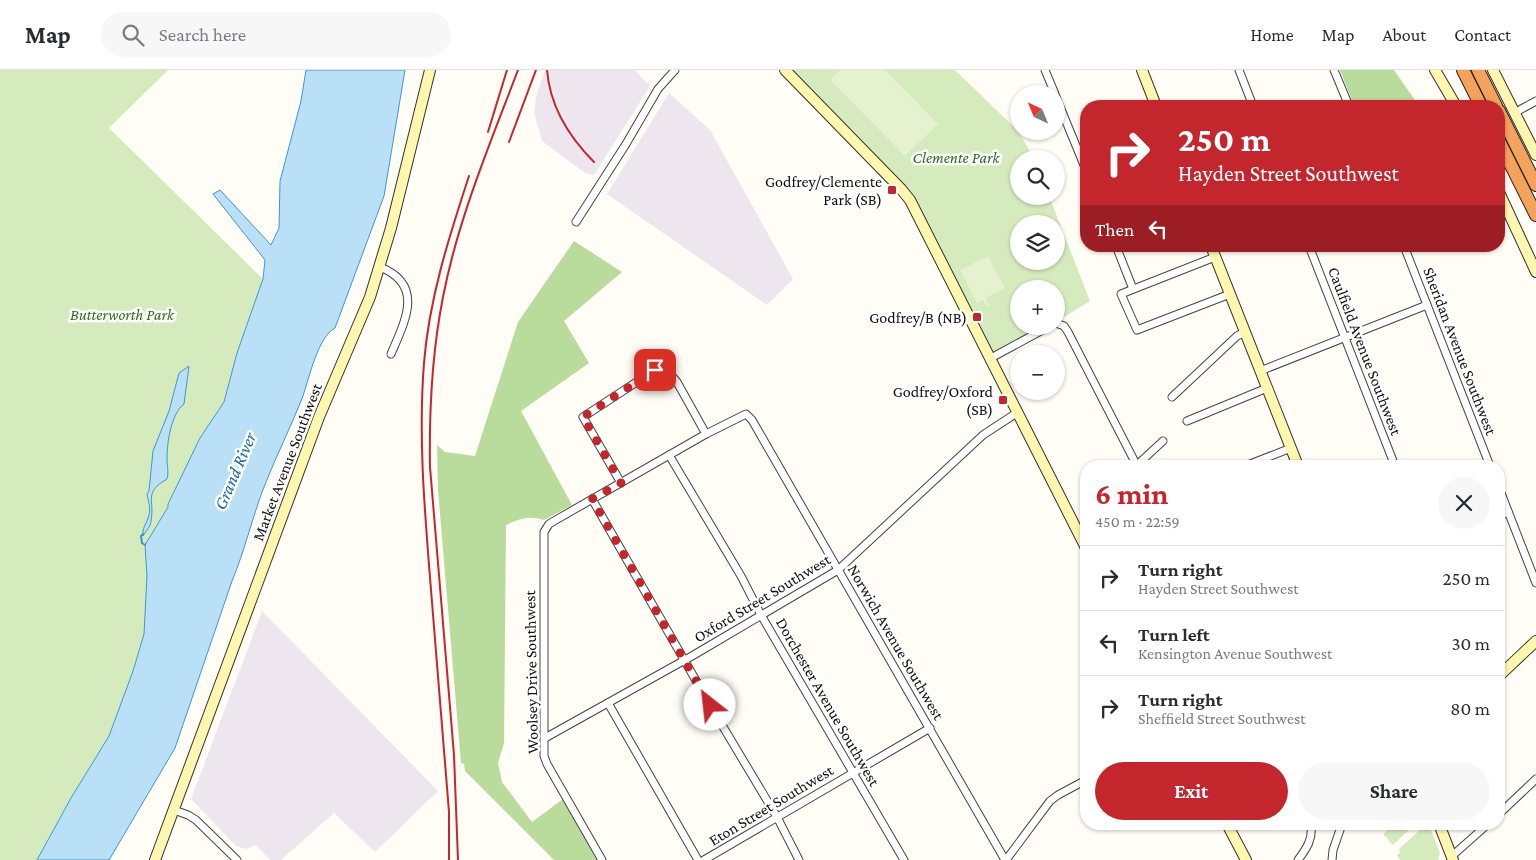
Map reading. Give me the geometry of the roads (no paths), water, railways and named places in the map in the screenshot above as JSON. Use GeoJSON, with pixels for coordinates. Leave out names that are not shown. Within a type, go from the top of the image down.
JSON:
{"type":"FeatureCollection","features":[{"type":"Feature","properties":{"kind":"highway"},"geometry":{"type":"LineString","coordinates":[[1463,70],[1478,100]]}},
{"type":"Feature","properties":{"kind":"highway"},"geometry":{"type":"LineString","coordinates":[[1478,70],[1493,100]]}},
{"type":"Feature","properties":{"kind":"highway"},"geometry":{"type":"LineString","coordinates":[[1505,123],[1536,185]]}},
{"type":"Feature","properties":{"kind":"highway"},"geometry":{"type":"LineString","coordinates":[[1505,152],[1536,215]]}},
{"type":"Feature","properties":{"kind":"main road","name":"Market Avenue Southwest"},"geometry":{"type":"LineString","coordinates":[[155,860],[319,417],[359,325],[380,267],[430,70]]}},
{"type":"Feature","properties":{"kind":"main road"},"geometry":{"type":"LineString","coordinates":[[785,70],[906,195],[1080,533]]}},
{"type":"Feature","properties":{"kind":"main road"},"geometry":{"type":"LineString","coordinates":[[1142,70],[1154,100]]}},
{"type":"Feature","properties":{"kind":"main road"},"geometry":{"type":"LineString","coordinates":[[1435,70],[1452,100]]}},
{"type":"Feature","properties":{"kind":"main road"},"geometry":{"type":"LineString","coordinates":[[1493,70],[1536,155]]}},
{"type":"Feature","properties":{"kind":"main road"},"geometry":{"type":"LineString","coordinates":[[1505,205],[1536,272]]}},
{"type":"Feature","properties":{"kind":"main road"},"geometry":{"type":"LineString","coordinates":[[1213,252],[1296,460]]}},
{"type":"Feature","properties":{"kind":"main road"},"geometry":{"type":"LineString","coordinates":[[1505,670],[1536,641]]}},
{"type":"Feature","properties":{"kind":"main road"},"geometry":{"type":"LineString","coordinates":[[1230,830],[1246,860]]}},
{"type":"Feature","properties":{"kind":"main road"},"geometry":{"type":"LineString","coordinates":[[1441,830],[1453,858]]}},
{"type":"Feature","properties":{"kind":"street"},"geometry":{"type":"LineString","coordinates":[[576,222],[626,144],[658,89],[675,70]]}},
{"type":"Feature","properties":{"kind":"street"},"geometry":{"type":"LineString","coordinates":[[1046,70],[1052,85]]}},
{"type":"Feature","properties":{"kind":"street"},"geometry":{"type":"LineString","coordinates":[[1239,70],[1251,100]]}},
{"type":"Feature","properties":{"kind":"street"},"geometry":{"type":"LineString","coordinates":[[1334,70],[1346,100]]}},
{"type":"Feature","properties":{"kind":"street"},"geometry":{"type":"LineString","coordinates":[[1514,113],[1536,101]]}},
{"type":"Feature","properties":{"kind":"street"},"geometry":{"type":"LineString","coordinates":[[1065,117],[1080,153]]}},
{"type":"Feature","properties":{"kind":"street"},"geometry":{"type":"LineString","coordinates":[[1118,252],[1133,289]]}},
{"type":"Feature","properties":{"kind":"street","name":"Caulfield Avenue Southwest"},"geometry":{"type":"LineString","coordinates":[[1311,252],[1393,460]]}},
{"type":"Feature","properties":{"kind":"street","name":"Sheridan Avenue Southwest"},"geometry":{"type":"LineString","coordinates":[[1406,252],[1488,460]]}},
{"type":"Feature","properties":{"kind":"street"},"geometry":{"type":"LineString","coordinates":[[1215,257],[1121,294],[1136,330],[1230,294]]}},
{"type":"Feature","properties":{"kind":"street"},"geometry":{"type":"LineString","coordinates":[[380,267],[396,276],[406,289],[408,299],[408,308],[392,354]]}},
{"type":"Feature","properties":{"kind":"street"},"geometry":{"type":"LineString","coordinates":[[1260,371],[1427,305]]}},
{"type":"Feature","properties":{"kind":"street"},"geometry":{"type":"LineString","coordinates":[[1065,328],[1134,460]]}},
{"type":"Feature","properties":{"kind":"street"},"geometry":{"type":"LineString","coordinates":[[1172,397],[1237,336],[1245,332]]}},
{"type":"Feature","properties":{"kind":"street"},"geometry":{"type":"LineString","coordinates":[[991,358],[1033,335]]}},
{"type":"Feature","properties":{"kind":"street"},"geometry":{"type":"LineString","coordinates":[[621,483],[583,417],[655,370],[665,368],[677,382],[706,434],[669,454],[621,483],[592,499],[710,705],[777,817],[800,860]]}},
{"type":"Feature","properties":{"kind":"street"},"geometry":{"type":"LineString","coordinates":[[1187,421],[1267,388]]}},
{"type":"Feature","properties":{"kind":"street","name":"Oxford Street Southwest"},"geometry":{"type":"LineString","coordinates":[[545,738],[685,660],[838,570],[983,435],[1018,412]]}},
{"type":"Feature","properties":{"kind":"street","name":"Norwich Avenue Southwest"},"geometry":{"type":"LineString","coordinates":[[706,434],[746,414],[757,429],[1005,860]]}},
{"type":"Feature","properties":{"kind":"street"},"geometry":{"type":"LineString","coordinates":[[1143,460],[1162,441]]}},
{"type":"Feature","properties":{"kind":"street"},"geometry":{"type":"LineString","coordinates":[[1260,460],[1291,448]]}},
{"type":"Feature","properties":{"kind":"street","name":"Dorchester Avenue Southwest"},"geometry":{"type":"LineString","coordinates":[[669,454],[904,860]]}},
{"type":"Feature","properties":{"kind":"street","name":"Woolsey Drive Southwest"},"geometry":{"type":"LineString","coordinates":[[592,499],[554,520],[546,529],[543,539],[544,756],[602,860]]}},
{"type":"Feature","properties":{"kind":"street"},"geometry":{"type":"LineString","coordinates":[[1505,504],[1536,583]]}},
{"type":"Feature","properties":{"kind":"street"},"geometry":{"type":"LineString","coordinates":[[608,703],[698,860]]}},
{"type":"Feature","properties":{"kind":"street","name":"Eton Street Southwest"},"geometry":{"type":"LineString","coordinates":[[704,860],[930,728]]}},
{"type":"Feature","properties":{"kind":"street"},"geometry":{"type":"LineString","coordinates":[[1505,808],[1536,779]]}},
{"type":"Feature","properties":{"kind":"street"},"geometry":{"type":"LineString","coordinates":[[1005,860],[1050,801],[1080,784]]}},
{"type":"Feature","properties":{"kind":"street"},"geometry":{"type":"LineString","coordinates":[[174,810],[196,820],[238,860]]}},
{"type":"Feature","properties":{"kind":"street"},"geometry":{"type":"LineString","coordinates":[[1298,860],[1308,846],[1312,830]]}},
{"type":"Feature","properties":{"kind":"street"},"geometry":{"type":"LineString","coordinates":[[1332,860],[1333,850],[1340,830]]}},
{"type":"Feature","properties":{"kind":"street"},"geometry":{"type":"LineString","coordinates":[[1453,858],[1482,830]]}},
{"type":"Feature","properties":{"kind":"water","name":"Grand River"},"geometry":{"type":"Polygon","coordinates":[[[306,70],[405,70],[384,196],[335,328],[329,333],[319,349],[303,396],[264,487],[175,748],[109,860],[37,860],[71,798],[109,736],[133,671],[144,634],[147,576],[145,545],[168,507],[200,438],[224,402],[237,353],[263,279],[265,260],[213,194],[220,190],[271,245],[279,228],[280,181],[301,101],[306,70]]]}},
{"type":"Feature","properties":{"kind":"water"},"geometry":{"type":"Polygon","coordinates":[[[189,366],[184,404],[176,414],[169,437],[167,479],[155,488],[152,493],[151,523],[143,536],[150,512],[147,494],[149,491],[153,451],[169,411],[179,373],[189,366]]]}},
{"type":"Feature","properties":{"kind":"waterway"},"geometry":{"type":"LineString","coordinates":[[143,534],[141,536],[142,543],[145,545]]}},
{"type":"Feature","properties":{"kind":"railway"},"geometry":{"type":"LineString","coordinates":[[488,132],[507,70]]}},
{"type":"Feature","properties":{"kind":"railway"},"geometry":{"type":"LineString","coordinates":[[458,860],[454,755],[430,467],[432,382],[439,318],[449,268],[466,210],[518,70]]}},
{"type":"Feature","properties":{"kind":"railway"},"geometry":{"type":"LineString","coordinates":[[509,142],[536,70]]}},
{"type":"Feature","properties":{"kind":"railway"},"geometry":{"type":"LineString","coordinates":[[547,70],[556,109],[568,131],[594,162]]}},
{"type":"Feature","properties":{"kind":"railway"},"geometry":{"type":"LineString","coordinates":[[449,860],[449,812],[425,505],[422,391],[430,315],[435,292],[447,245],[469,176]]}},
{"type":"Feature","properties":{"kind":"place","name":"Godfrey/Clemente Park (SB)"},"geometry":{"type":"Point","coordinates":[892,190]}},
{"type":"Feature","properties":{"kind":"place","name":"Godfrey/B (NB)"},"geometry":{"type":"Point","coordinates":[977,317]}},
{"type":"Feature","properties":{"kind":"place","name":"Godfrey/Oxford (SB)"},"geometry":{"type":"Point","coordinates":[1003,400]}},
{"type":"Feature","properties":{"kind":"park label","name":"Clemente Park"},"geometry":{"type":"Point","coordinates":[956,157]}},
{"type":"Feature","properties":{"kind":"park label","name":"Butterworth Park"},"geometry":{"type":"Point","coordinates":[122,314]}}]}
